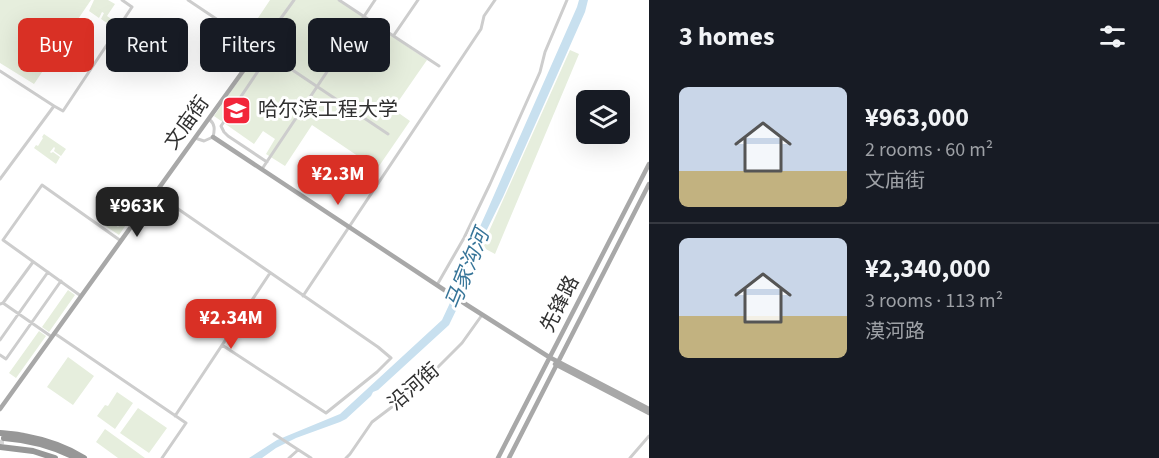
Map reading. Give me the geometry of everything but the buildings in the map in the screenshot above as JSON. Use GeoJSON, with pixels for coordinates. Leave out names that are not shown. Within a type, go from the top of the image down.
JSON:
{"type":"FeatureCollection","features":[{"type":"Feature","properties":{"kind":"highway"},"geometry":{"type":"LineString","coordinates":[[2,440],[18,439],[46,445],[82,458]]}},
{"type":"Feature","properties":{"kind":"highway"},"geometry":{"type":"LineString","coordinates":[[2,440],[56,458]]}},
{"type":"Feature","properties":{"kind":"highway"},"geometry":{"type":"LineString","coordinates":[[2,440],[34,446],[68,458]]}},
{"type":"Feature","properties":{"kind":"main road","name":"文庙街"},"geometry":{"type":"LineString","coordinates":[[0,409],[242,72]]}},
{"type":"Feature","properties":{"kind":"main road"},"geometry":{"type":"LineString","coordinates":[[213,137],[557,364],[649,411]]}},
{"type":"Feature","properties":{"kind":"main road","name":"先锋路"},"geometry":{"type":"LineString","coordinates":[[498,458],[649,164]]}},
{"type":"Feature","properties":{"kind":"main road","name":"先锋路"},"geometry":{"type":"LineString","coordinates":[[509,458],[649,184]]}},
{"type":"Feature","properties":{"kind":"street"},"geometry":{"type":"LineString","coordinates":[[0,71],[63,111],[132,7],[121,0]]}},
{"type":"Feature","properties":{"kind":"street"},"geometry":{"type":"LineString","coordinates":[[188,0],[215,18]]}},
{"type":"Feature","properties":{"kind":"street","name":"文庙街"},"geometry":{"type":"LineString","coordinates":[[281,18],[294,0]]}},
{"type":"Feature","properties":{"kind":"street"},"geometry":{"type":"LineString","coordinates":[[339,0],[439,66]]}},
{"type":"Feature","properties":{"kind":"street"},"geometry":{"type":"LineString","coordinates":[[262,169],[375,0]]}},
{"type":"Feature","properties":{"kind":"street"},"geometry":{"type":"LineString","coordinates":[[394,35],[418,0]]}},
{"type":"Feature","properties":{"kind":"street"},"geometry":{"type":"LineString","coordinates":[[303,296],[481,29],[484,16],[495,0]]}},
{"type":"Feature","properties":{"kind":"street"},"geometry":{"type":"LineString","coordinates":[[437,285],[464,238],[495,174],[540,72],[545,52],[567,0]]}},
{"type":"Feature","properties":{"kind":"street"},"geometry":{"type":"LineString","coordinates":[[258,72],[221,126],[228,136],[267,162]]}},
{"type":"Feature","properties":{"kind":"street"},"geometry":{"type":"LineString","coordinates":[[294,72],[388,134]]}},
{"type":"Feature","properties":{"kind":"street"},"geometry":{"type":"LineString","coordinates":[[0,179],[54,106]]}},
{"type":"Feature","properties":{"kind":"street"},"geometry":{"type":"LineString","coordinates":[[195,138],[204,141],[213,137],[214,125],[209,119]]}},
{"type":"Feature","properties":{"kind":"street"},"geometry":{"type":"LineString","coordinates":[[81,296],[3,240],[42,185],[121,241]]}},
{"type":"Feature","properties":{"kind":"street"},"geometry":{"type":"LineString","coordinates":[[155,193],[391,358],[326,413],[222,345]]}},
{"type":"Feature","properties":{"kind":"street"},"geometry":{"type":"LineString","coordinates":[[33,262],[1,304],[53,335],[186,423],[162,458]]}},
{"type":"Feature","properties":{"kind":"street"},"geometry":{"type":"LineString","coordinates":[[0,340],[48,272]]}},
{"type":"Feature","properties":{"kind":"street"},"geometry":{"type":"LineString","coordinates":[[175,416],[270,273]]}},
{"type":"Feature","properties":{"kind":"street"},"geometry":{"type":"LineString","coordinates":[[0,355],[6,359],[61,282]]}},
{"type":"Feature","properties":{"kind":"street","name":"沿河街"},"geometry":{"type":"LineString","coordinates":[[346,458],[372,422],[417,388],[462,343],[482,315]]}},
{"type":"Feature","properties":{"kind":"street"},"geometry":{"type":"LineString","coordinates":[[276,435],[311,458]]}},
{"type":"Feature","properties":{"kind":"street"},"geometry":{"type":"LineString","coordinates":[[630,458],[649,436]]}},
{"type":"Feature","properties":{"kind":"street"},"geometry":{"type":"LineString","coordinates":[[289,458],[298,450]]}},
{"type":"Feature","properties":{"kind":"green space"},"geometry":{"type":"Polygon","coordinates":[[[0,0],[91,0],[79,18],[18,18],[18,72],[42,72],[34,84],[0,63],[0,0]]]}},
{"type":"Feature","properties":{"kind":"green space"},"geometry":{"type":"Polygon","coordinates":[[[94,0],[108,0],[115,4],[107,16],[110,18],[106,18],[106,22],[101,19],[104,13],[102,12],[99,18],[89,11],[94,0]]]}},
{"type":"Feature","properties":{"kind":"green space"},"geometry":{"type":"Polygon","coordinates":[[[270,0],[340,0],[366,18],[308,18],[308,72],[390,72],[390,34],[427,60],[393,109],[410,121],[377,169],[312,125],[285,166],[266,154],[275,139],[263,131],[254,144],[214,116],[245,72],[296,72],[296,18],[258,18],[270,0]]]}},
{"type":"Feature","properties":{"kind":"green space"},"geometry":{"type":"Polygon","coordinates":[[[570,50],[579,54],[495,254],[482,247],[570,50]]]}},
{"type":"Feature","properties":{"kind":"green space"},"geometry":{"type":"Polygon","coordinates":[[[44,134],[66,149],[61,156],[54,151],[54,147],[50,152],[60,157],[56,164],[34,148],[38,146],[44,134]]]}},
{"type":"Feature","properties":{"kind":"green space"},"geometry":{"type":"Polygon","coordinates":[[[134,189],[140,193],[148,193],[119,235],[98,221],[101,216],[118,227],[123,222],[115,215],[119,210],[125,214],[134,208],[137,198],[131,193],[134,189]]]}},
{"type":"Feature","properties":{"kind":"green space"},"geometry":{"type":"Polygon","coordinates":[[[68,290],[75,295],[49,332],[42,327],[68,290]]]}},
{"type":"Feature","properties":{"kind":"green space"},"geometry":{"type":"Polygon","coordinates":[[[39,331],[46,336],[16,378],[9,373],[39,331]]]}},
{"type":"Feature","properties":{"kind":"green space"},"geometry":{"type":"Polygon","coordinates":[[[68,357],[94,376],[73,405],[47,387],[68,357]]]}},
{"type":"Feature","properties":{"kind":"green space"},"geometry":{"type":"Polygon","coordinates":[[[117,392],[133,403],[115,429],[97,416],[105,405],[108,406],[117,392]]]}},
{"type":"Feature","properties":{"kind":"green space"},"geometry":{"type":"Polygon","coordinates":[[[138,408],[167,428],[149,453],[120,433],[138,408]]]}},
{"type":"Feature","properties":{"kind":"green space"},"geometry":{"type":"Polygon","coordinates":[[[105,429],[145,458],[118,458],[96,442],[105,429]]]}},
{"type":"Feature","properties":{"kind":"water"},"geometry":{"type":"Polygon","coordinates":[[[579,0],[588,0],[585,12],[503,197],[466,269],[463,296],[449,325],[346,419],[296,438],[262,458],[249,458],[277,440],[340,414],[442,320],[456,290],[458,266],[477,233],[579,0]]]}},
{"type":"Feature","properties":{"kind":"place","name":"哈尔滨工程大学"},"geometry":{"type":"Point","coordinates":[237,110]}},
{"type":"Feature","properties":{"kind":"water label","name":"马家沟河"},"geometry":{"type":"Point","coordinates":[467,269]}}]}
